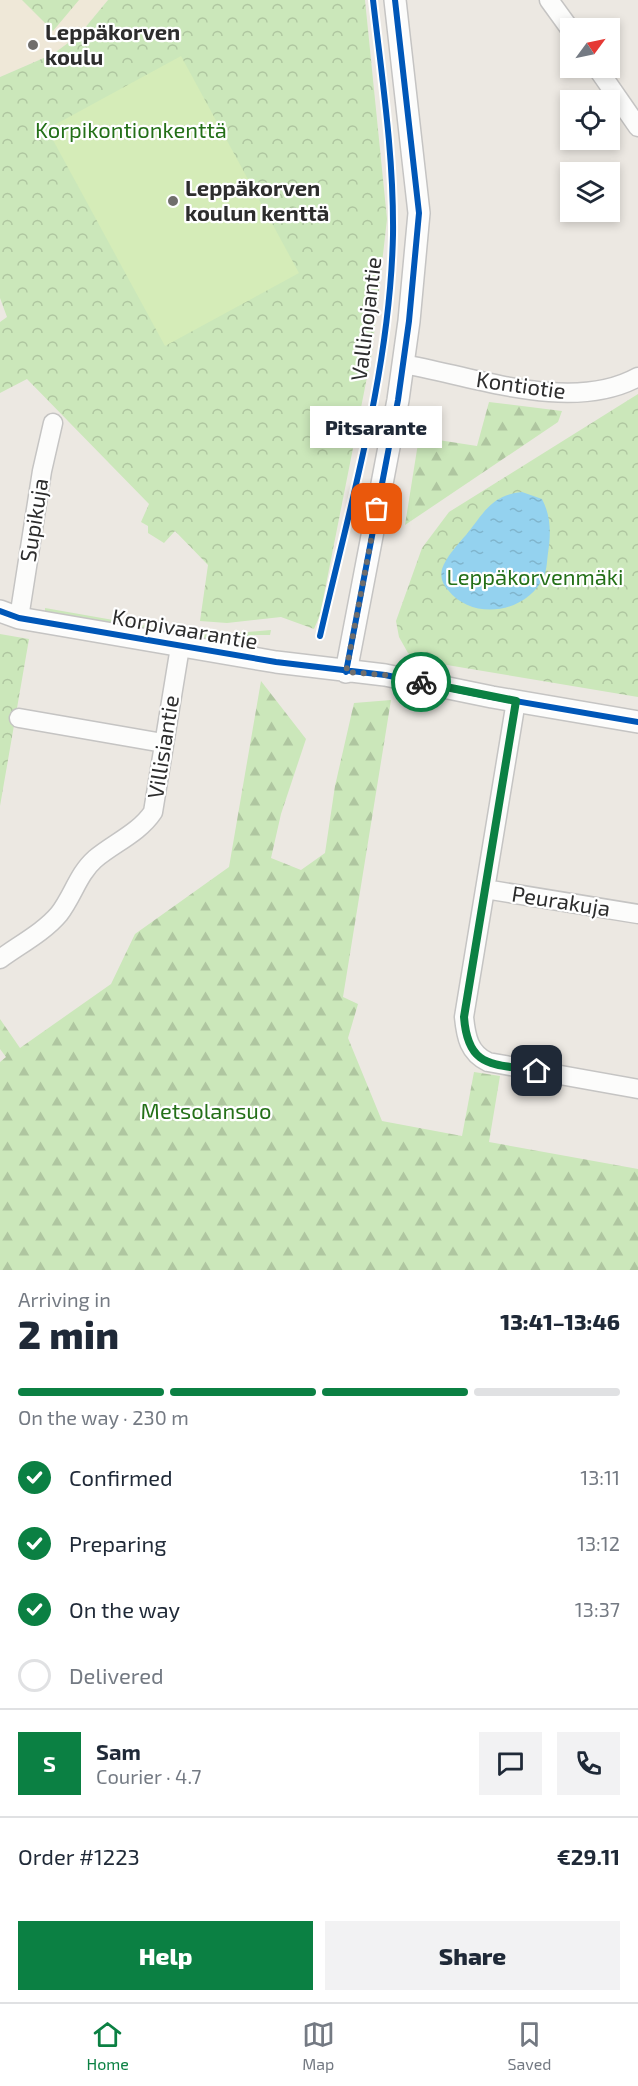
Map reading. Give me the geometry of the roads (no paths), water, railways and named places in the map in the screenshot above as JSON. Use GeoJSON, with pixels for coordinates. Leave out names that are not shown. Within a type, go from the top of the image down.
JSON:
{"type":"FeatureCollection","features":[{"type":"Feature","properties":{"kind":"street","name":"Vallinojantie"},"geometry":{"type":"LineString","coordinates":[[346,672],[398,400],[419,213],[395,0]]}},
{"type":"Feature","properties":{"kind":"street"},"geometry":{"type":"LineString","coordinates":[[549,0],[562,18]]}},
{"type":"Feature","properties":{"kind":"street"},"geometry":{"type":"LineString","coordinates":[[604,78],[638,127]]}},
{"type":"Feature","properties":{"kind":"street","name":"Kontiotie"},"geometry":{"type":"LineString","coordinates":[[403,364],[562,394],[609,388],[638,377]]}},
{"type":"Feature","properties":{"kind":"street","name":"Supikuja"},"geometry":{"type":"LineString","coordinates":[[6,616],[53,423]]}},
{"type":"Feature","properties":{"kind":"street","name":"Korpivaarantie"},"geometry":{"type":"LineString","coordinates":[[6,616],[180,647],[346,672],[385,675],[638,722]]}},
{"type":"Feature","properties":{"kind":"street","name":"Villisiantie"},"geometry":{"type":"LineString","coordinates":[[0,959],[50,923],[60,912],[79,878],[94,860],[143,825],[153,812],[180,647]]}},
{"type":"Feature","properties":{"kind":"street"},"geometry":{"type":"LineString","coordinates":[[516,701],[464,1017],[465,1035],[477,1057],[488,1062],[638,1089]]}},
{"type":"Feature","properties":{"kind":"street"},"geometry":{"type":"LineString","coordinates":[[19,717],[163,743]]}},
{"type":"Feature","properties":{"kind":"street","name":"Peurakuja"},"geometry":{"type":"LineString","coordinates":[[485,889],[638,914]]}},
{"type":"Feature","properties":{"kind":"water"},"geometry":{"type":"Polygon","coordinates":[[[522,492],[542,499],[547,512],[550,539],[544,576],[536,589],[513,605],[499,609],[471,607],[448,590],[442,581],[442,569],[446,560],[489,506],[503,497],[522,492]]]}},
{"type":"Feature","properties":{"kind":"place","name":"Leppäkorven koulu"},"geometry":{"type":"Point","coordinates":[33,45]}},
{"type":"Feature","properties":{"kind":"place","name":"Leppäkorven koulun kenttä"},"geometry":{"type":"Point","coordinates":[173,201]}},
{"type":"Feature","properties":{"kind":"place","name":"Pitsarante"},"geometry":{"type":"Point","coordinates":[377,509]}},
{"type":"Feature","properties":{"kind":"park label","name":"Korpikontionkenttä"},"geometry":{"type":"Point","coordinates":[131,130]}},
{"type":"Feature","properties":{"kind":"park label","name":"Leppäkorvenmäki"},"geometry":{"type":"Point","coordinates":[535,577]}},
{"type":"Feature","properties":{"kind":"park label","name":"Metsolansuo"},"geometry":{"type":"Point","coordinates":[206,1111]}}]}
